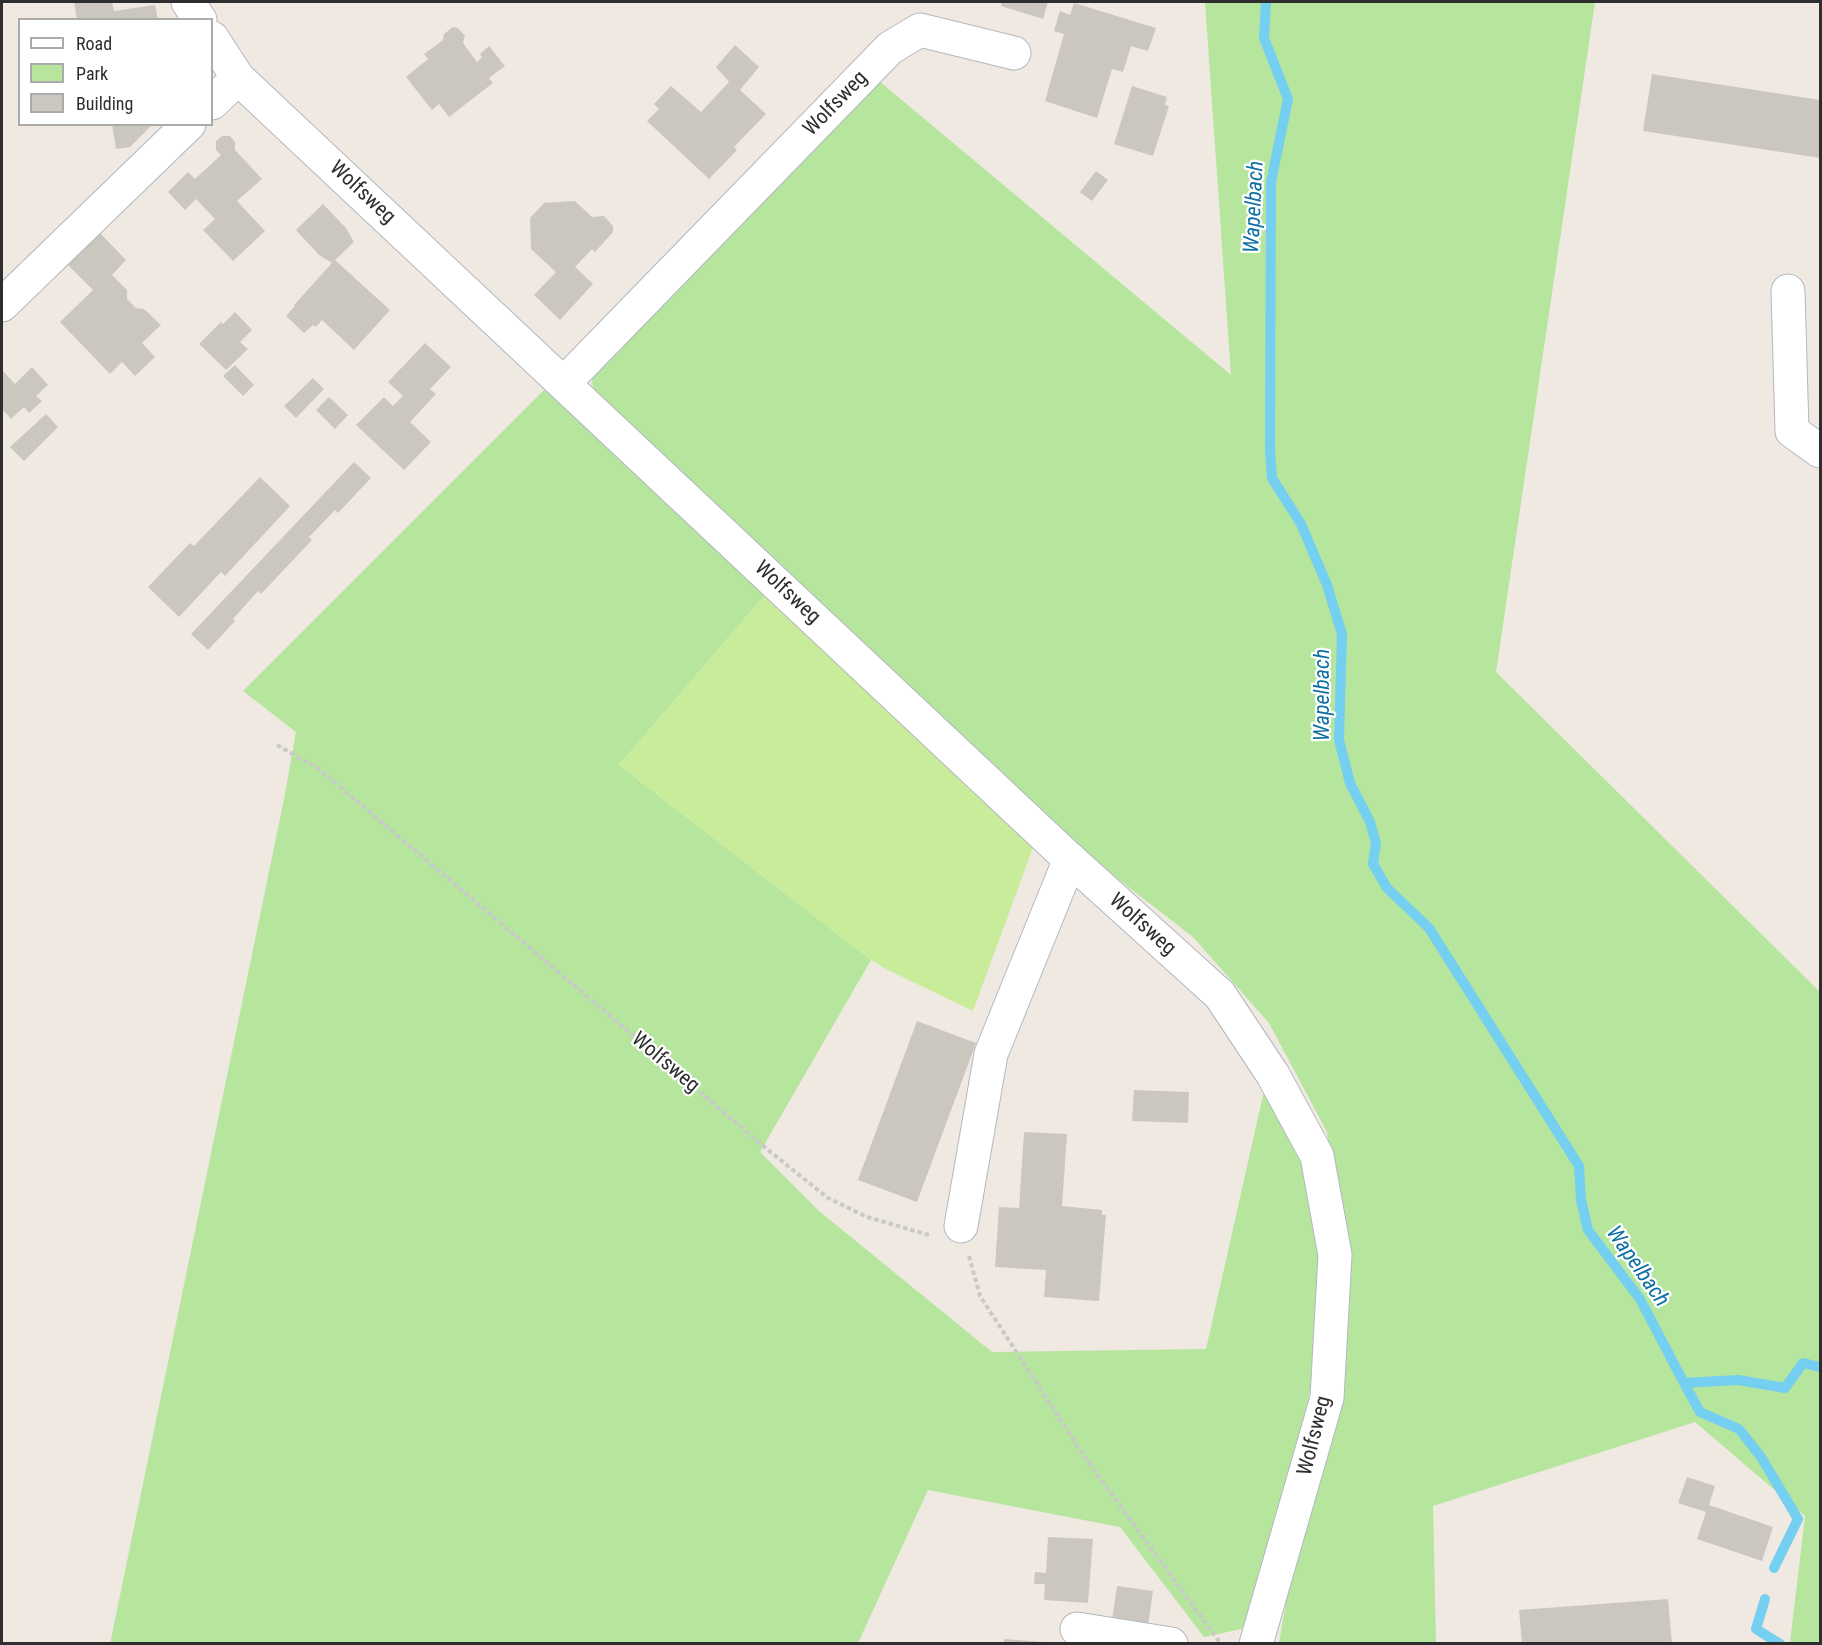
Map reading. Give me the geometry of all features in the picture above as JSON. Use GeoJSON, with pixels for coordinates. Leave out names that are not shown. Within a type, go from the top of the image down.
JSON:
{"type":"FeatureCollection","features":[{"type":"Feature","properties":{"kind":"street"},"geometry":{"type":"LineString","coordinates":[[188,2],[199,18]]}},
{"type":"Feature","properties":{"kind":"street","name":"Wolfsweg"},"geometry":{"type":"LineString","coordinates":[[564,382],[890,48],[920,30],[1014,53]]}},
{"type":"Feature","properties":{"kind":"street","name":"Wolfsweg"},"geometry":{"type":"LineString","coordinates":[[213,40],[238,78],[1070,859],[1220,995],[1273,1076],[1317,1156],[1335,1256],[1327,1398],[1256,1644]]}},
{"type":"Feature","properties":{"kind":"street"},"geometry":{"type":"LineString","coordinates":[[213,102],[238,78]]}},
{"type":"Feature","properties":{"kind":"street"},"geometry":{"type":"LineString","coordinates":[[2,305],[187,126]]}},
{"type":"Feature","properties":{"kind":"street"},"geometry":{"type":"LineString","coordinates":[[1788,291],[1792,431],[1821,451]]}},
{"type":"Feature","properties":{"kind":"street"},"geometry":{"type":"LineString","coordinates":[[947,1232],[992,1054],[1070,859]]}},
{"type":"Feature","properties":{"kind":"street"},"geometry":{"type":"LineString","coordinates":[[1077,1629],[1171,1644]]}},
{"type":"Feature","properties":{"kind":"path","name":"Wolfsweg"},"geometry":{"type":"LineString","coordinates":[[277,744],[320,769],[759,1143],[828,1198],[867,1216],[947,1232]]}},
{"type":"Feature","properties":{"kind":"path"},"geometry":{"type":"LineString","coordinates":[[947,1232],[980,1296],[1086,1459],[1221,1644]]}},
{"type":"Feature","properties":{"kind":"green space"},"geometry":{"type":"Polygon","coordinates":[[[1205,2],[1595,2],[1496,672],[1820,992],[1820,1643],[1790,1643],[1805,1516],[1695,1422],[1433,1506],[1436,1643],[1279,1643],[1287,1597],[1338,1404],[1341,1220],[1327,1132],[1269,1023],[1193,937],[1100,865],[594,395],[591,374],[879,81],[1231,375],[1205,2]]]}},
{"type":"Feature","properties":{"kind":"green space"},"geometry":{"type":"Polygon","coordinates":[[[549,385],[764,596],[619,765],[871,960],[760,1152],[819,1211],[992,1352],[1206,1349],[1266,1082],[1303,1162],[1321,1262],[1319,1347],[1293,1473],[1246,1628],[1204,1637],[1120,1527],[928,1490],[858,1643],[110,1644],[296,732],[243,691],[549,385]]]}},
{"type":"Feature","properties":{"kind":"green space"},"geometry":{"type":"Polygon","coordinates":[[[764,596],[1035,842],[973,1011],[871,960],[619,765],[764,596]]]}},
{"type":"Feature","properties":{"kind":"building"},"geometry":{"type":"Polygon","coordinates":[[[74,2],[112,2],[114,11],[155,5],[158,18],[77,18],[74,2]]]}},
{"type":"Feature","properties":{"kind":"building"},"geometry":{"type":"Polygon","coordinates":[[[1002,2],[1048,2],[1043,19],[1001,6],[1002,2]]]}},
{"type":"Feature","properties":{"kind":"building"},"geometry":{"type":"Polygon","coordinates":[[[1074,3],[1156,28],[1148,51],[1131,46],[1123,72],[1112,69],[1097,118],[1045,101],[1064,34],[1054,31],[1060,11],[1070,15],[1074,3]]]}},
{"type":"Feature","properties":{"kind":"building"},"geometry":{"type":"Polygon","coordinates":[[[453,27],[458,28],[465,36],[463,43],[477,62],[482,57],[480,54],[489,46],[505,66],[489,78],[493,83],[449,117],[439,104],[432,110],[406,77],[428,59],[424,54],[443,40],[444,34],[453,27]]]}},
{"type":"Feature","properties":{"kind":"building"},"geometry":{"type":"Polygon","coordinates":[[[735,45],[759,67],[740,90],[766,114],[734,147],[737,150],[709,179],[647,121],[659,109],[654,104],[671,86],[701,112],[729,82],[716,67],[735,45]]]}},
{"type":"Feature","properties":{"kind":"building"},"geometry":{"type":"Polygon","coordinates":[[[1652,74],[1820,100],[1820,158],[1643,131],[1652,74]]]}},
{"type":"Feature","properties":{"kind":"building"},"geometry":{"type":"Polygon","coordinates":[[[1132,86],[1167,97],[1165,105],[1169,106],[1153,156],[1114,144],[1132,86]]]}},
{"type":"Feature","properties":{"kind":"building"},"geometry":{"type":"Polygon","coordinates":[[[112,126],[151,126],[130,147],[116,149],[112,126]]]}},
{"type":"Feature","properties":{"kind":"building"},"geometry":{"type":"Polygon","coordinates":[[[222,136],[230,136],[235,142],[235,150],[262,179],[237,201],[265,231],[233,261],[203,230],[215,219],[196,199],[185,210],[168,192],[188,172],[195,179],[221,155],[216,150],[216,141],[222,136]]]}},
{"type":"Feature","properties":{"kind":"building"},"geometry":{"type":"Polygon","coordinates":[[[1096,171],[1108,180],[1092,201],[1080,192],[1096,171]]]}},
{"type":"Feature","properties":{"kind":"building"},"geometry":{"type":"Polygon","coordinates":[[[575,201],[592,217],[604,216],[613,226],[613,232],[595,252],[592,249],[575,267],[593,284],[560,320],[534,295],[556,272],[531,249],[530,218],[544,203],[575,201]]]}},
{"type":"Feature","properties":{"kind":"building"},"geometry":{"type":"Polygon","coordinates":[[[323,204],[346,228],[354,242],[335,260],[390,310],[354,350],[322,320],[316,327],[313,325],[304,333],[286,316],[332,263],[319,255],[296,230],[323,204]]]}},
{"type":"Feature","properties":{"kind":"building"},"geometry":{"type":"Polygon","coordinates":[[[97,230],[126,260],[112,275],[127,290],[127,299],[136,308],[144,309],[161,325],[142,343],[155,357],[135,376],[122,362],[110,374],[60,322],[93,290],[65,262],[97,230]]]}},
{"type":"Feature","properties":{"kind":"building"},"geometry":{"type":"Polygon","coordinates":[[[235,312],[252,330],[240,342],[248,349],[226,370],[199,344],[221,322],[223,324],[235,312]]]}},
{"type":"Feature","properties":{"kind":"building"},"geometry":{"type":"Polygon","coordinates":[[[425,343],[451,367],[430,389],[436,394],[410,422],[431,442],[404,470],[356,425],[384,397],[393,406],[403,396],[388,382],[425,343]]]}},
{"type":"Feature","properties":{"kind":"building"},"geometry":{"type":"Polygon","coordinates":[[[235,365],[254,385],[243,396],[223,376],[235,365]]]}},
{"type":"Feature","properties":{"kind":"building"},"geometry":{"type":"Polygon","coordinates":[[[32,367],[48,385],[36,396],[42,401],[29,413],[24,407],[11,419],[2,409],[2,370],[15,384],[32,367]]]}},
{"type":"Feature","properties":{"kind":"building"},"geometry":{"type":"Polygon","coordinates":[[[313,378],[324,389],[296,418],[284,406],[313,378]]]}},
{"type":"Feature","properties":{"kind":"building"},"geometry":{"type":"Polygon","coordinates":[[[329,397],[348,415],[335,429],[316,410],[329,397]]]}},
{"type":"Feature","properties":{"kind":"building"},"geometry":{"type":"Polygon","coordinates":[[[46,414],[58,427],[24,461],[10,447],[46,414]]]}},
{"type":"Feature","properties":{"kind":"building"},"geometry":{"type":"Polygon","coordinates":[[[354,462],[371,478],[338,513],[335,510],[309,537],[312,540],[261,594],[258,591],[233,619],[235,621],[208,650],[191,634],[354,462]]]}},
{"type":"Feature","properties":{"kind":"building"},"geometry":{"type":"Polygon","coordinates":[[[260,477],[290,506],[225,576],[221,572],[179,617],[148,587],[190,543],[194,546],[260,477]]]}},
{"type":"Feature","properties":{"kind":"building"},"geometry":{"type":"Polygon","coordinates":[[[917,1021],[976,1043],[917,1202],[858,1180],[917,1021]]]}},
{"type":"Feature","properties":{"kind":"building"},"geometry":{"type":"Polygon","coordinates":[[[1134,1090],[1189,1092],[1188,1123],[1132,1121],[1134,1090]]]}},
{"type":"Feature","properties":{"kind":"building"},"geometry":{"type":"Polygon","coordinates":[[[1024,1132],[1067,1134],[1062,1206],[1102,1210],[1102,1215],[1106,1215],[1099,1301],[1044,1297],[1046,1270],[995,1267],[999,1207],[1019,1208],[1024,1132]]]}},
{"type":"Feature","properties":{"kind":"building"},"geometry":{"type":"Polygon","coordinates":[[[1687,1477],[1715,1486],[1709,1505],[1773,1527],[1762,1561],[1697,1539],[1706,1512],[1678,1503],[1687,1477]]]}},
{"type":"Feature","properties":{"kind":"building"},"geometry":{"type":"Polygon","coordinates":[[[1048,1537],[1093,1539],[1088,1603],[1044,1600],[1045,1584],[1034,1584],[1035,1572],[1046,1573],[1048,1537]]]}},
{"type":"Feature","properties":{"kind":"building"},"geometry":{"type":"Polygon","coordinates":[[[1117,1586],[1153,1591],[1148,1626],[1112,1621],[1117,1586]]]}},
{"type":"Feature","properties":{"kind":"building"},"geometry":{"type":"Polygon","coordinates":[[[1668,1599],[1672,1644],[1522,1644],[1519,1610],[1668,1599]]]}},
{"type":"Feature","properties":{"kind":"building"},"geometry":{"type":"Polygon","coordinates":[[[1004,1639],[1044,1642],[1044,1644],[1004,1644],[1004,1639]]]}},
{"type":"Feature","properties":{"kind":"waterway","name":"Wapelbach"},"geometry":{"type":"LineString","coordinates":[[1266,2],[1264,38],[1288,99],[1271,182],[1270,450],[1272,478],[1301,524],[1327,585],[1342,634],[1339,740],[1350,783],[1370,822],[1376,843],[1373,864],[1387,888],[1429,928],[1579,1166],[1581,1200],[1588,1230],[1640,1299],[1684,1383],[1738,1380],[1785,1388],[1803,1363],[1820,1367]]}},
{"type":"Feature","properties":{"kind":"waterway","name":"Wapelbach"},"geometry":{"type":"LineString","coordinates":[[1684,1383],[1700,1412],[1739,1429],[1761,1457],[1798,1519],[1774,1568]]}},
{"type":"Feature","properties":{"kind":"waterway","name":"Wapelbach"},"geometry":{"type":"LineString","coordinates":[[1765,1599],[1756,1629],[1780,1644]]}}]}
